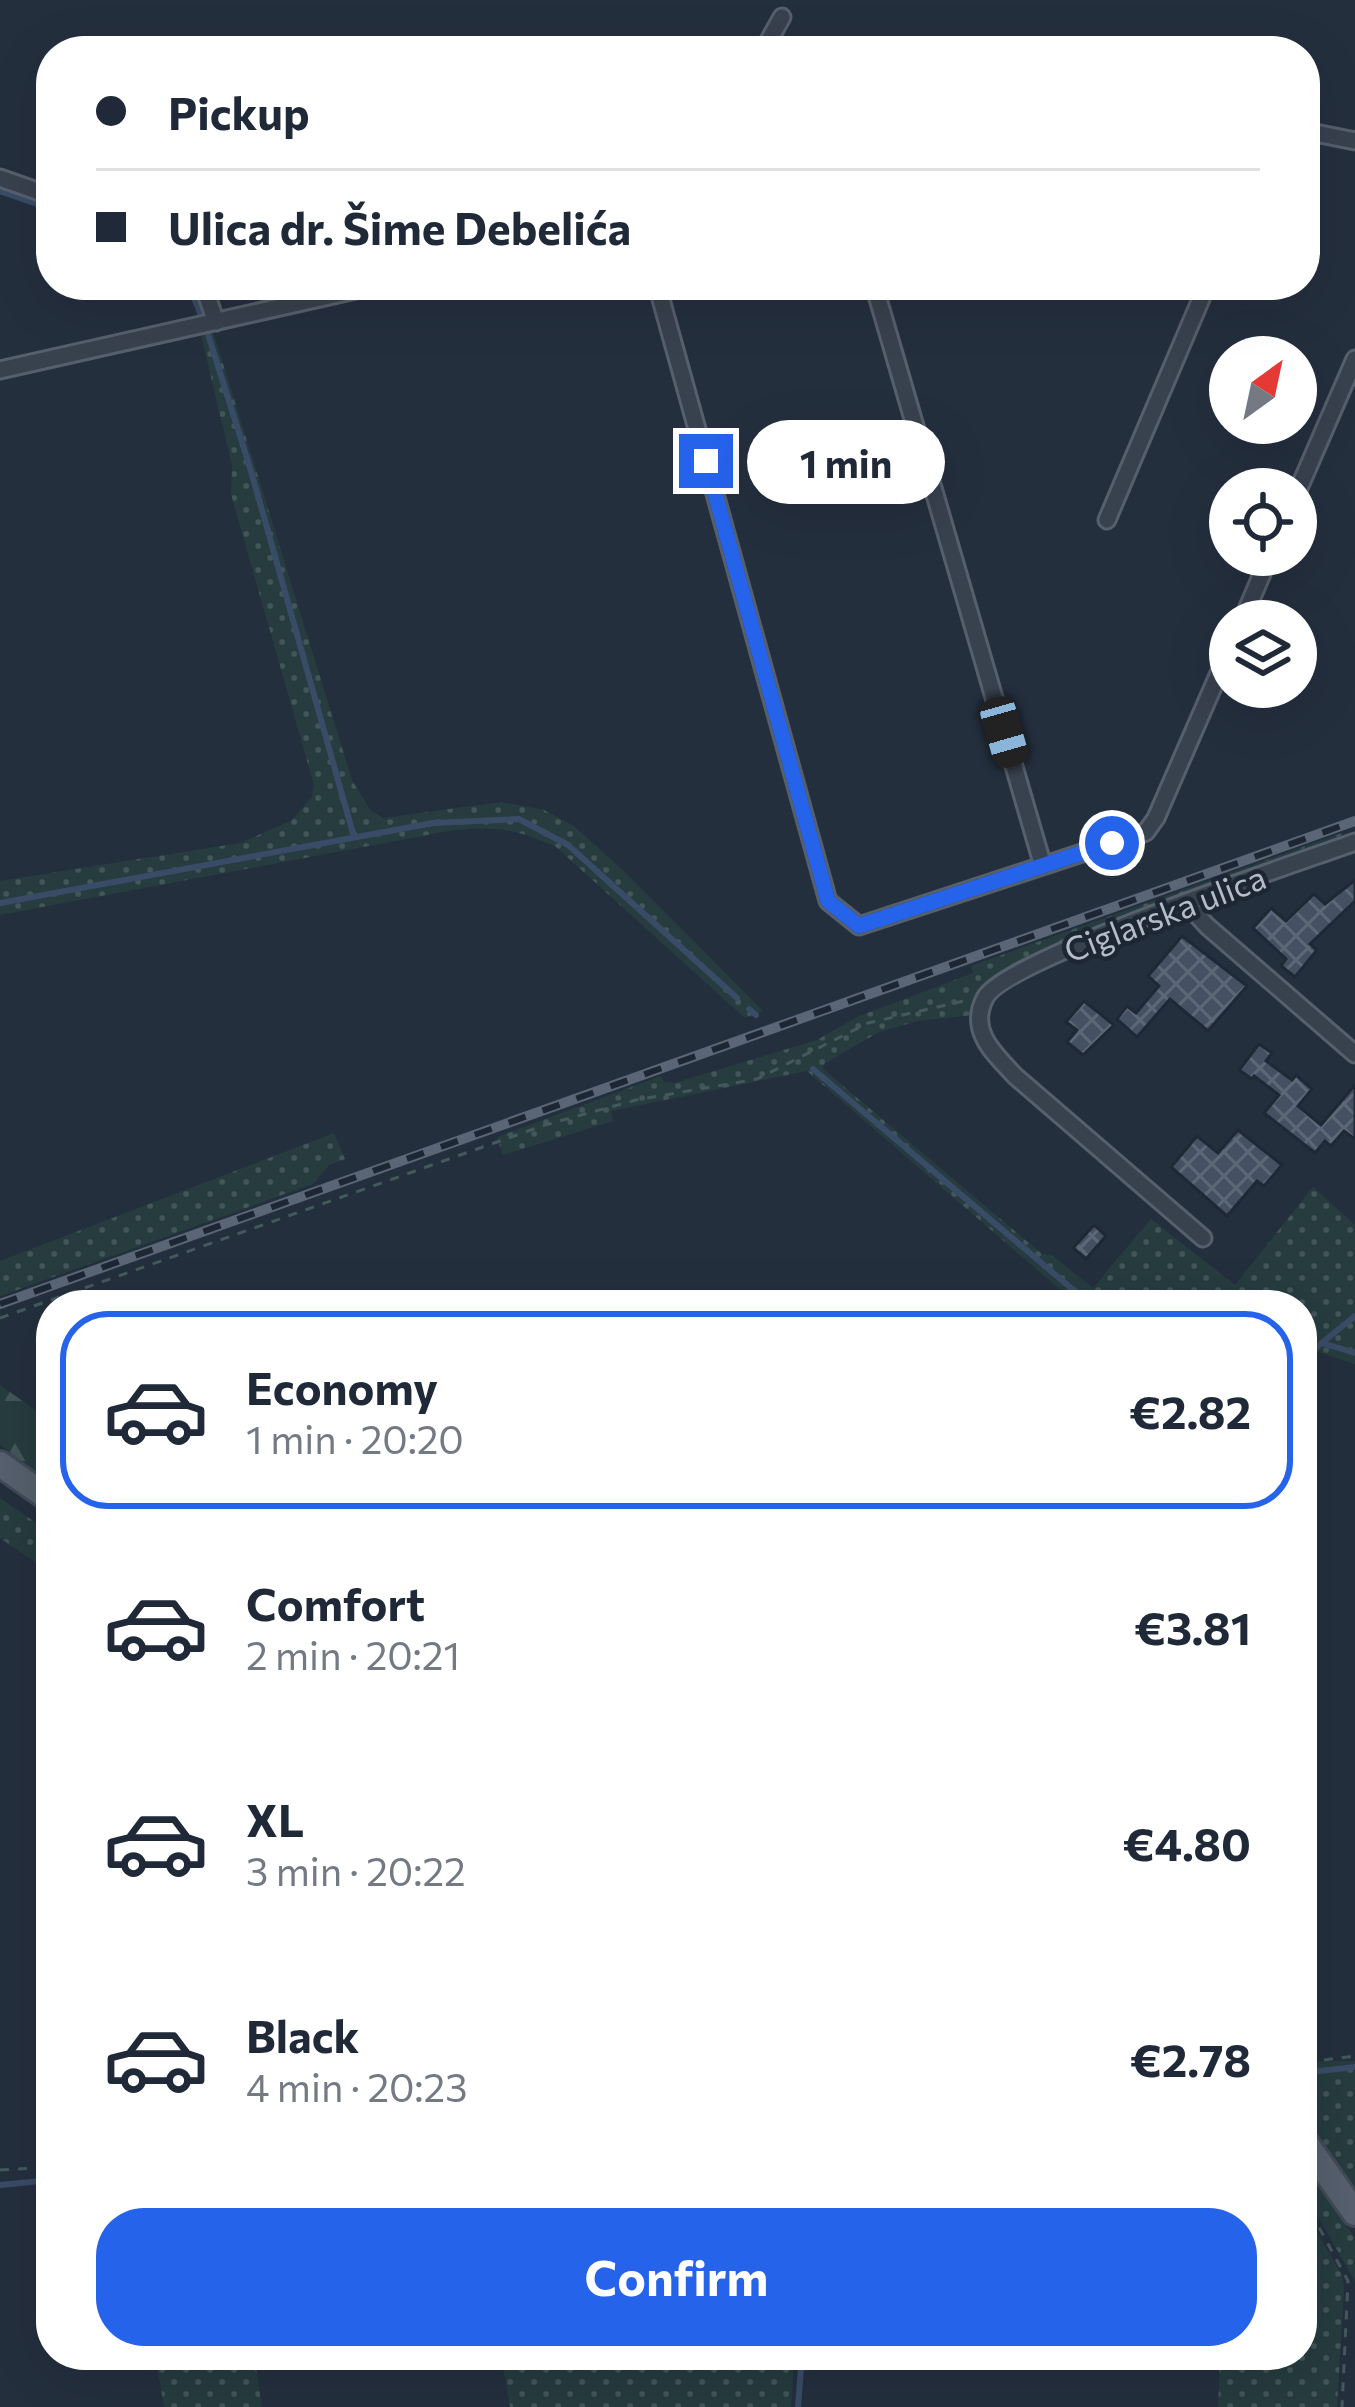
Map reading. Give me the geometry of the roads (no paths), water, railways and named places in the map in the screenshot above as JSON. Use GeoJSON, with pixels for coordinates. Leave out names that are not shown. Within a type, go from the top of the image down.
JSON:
{"type":"FeatureCollection","features":[{"type":"Feature","properties":{"kind":"main road"},"geometry":{"type":"LineString","coordinates":[[0,1464],[36,1489]]}},
{"type":"Feature","properties":{"kind":"main road"},"geometry":{"type":"LineString","coordinates":[[1317,2159],[1355,2213]]}},
{"type":"Feature","properties":{"kind":"street"},"geometry":{"type":"LineString","coordinates":[[771,36],[782,16]]}},
{"type":"Feature","properties":{"kind":"street"},"geometry":{"type":"LineString","coordinates":[[1320,134],[1355,141]]}},
{"type":"Feature","properties":{"kind":"street"},"geometry":{"type":"LineString","coordinates":[[0,178],[36,191]]}},
{"type":"Feature","properties":{"kind":"street"},"geometry":{"type":"LineString","coordinates":[[208,300],[216,322]]}},
{"type":"Feature","properties":{"kind":"street"},"geometry":{"type":"LineString","coordinates":[[0,370],[312,300]]}},
{"type":"Feature","properties":{"kind":"street"},"geometry":{"type":"LineString","coordinates":[[661,300],[828,901],[859,926],[1147,832],[1209,696]]}},
{"type":"Feature","properties":{"kind":"street"},"geometry":{"type":"LineString","coordinates":[[878,300],[1043,866]]}},
{"type":"Feature","properties":{"kind":"street"},"geometry":{"type":"LineString","coordinates":[[1106,520],[1201,300]]}},
{"type":"Feature","properties":{"kind":"street"},"geometry":{"type":"LineString","coordinates":[[1308,468],[1355,359]]}},
{"type":"Feature","properties":{"kind":"street","name":"Ciglarska ulica"},"geometry":{"type":"LineString","coordinates":[[1203,1238],[1015,1076],[990,1049],[981,1034],[983,1000],[991,988],[1010,976],[1115,929],[1355,842]]}},
{"type":"Feature","properties":{"kind":"street"},"geometry":{"type":"LineString","coordinates":[[1186,903],[1355,1054]]}},
{"type":"Feature","properties":{"kind":"waterway"},"geometry":{"type":"LineString","coordinates":[[0,191],[36,204]]}},
{"type":"Feature","properties":{"kind":"waterway"},"geometry":{"type":"LineString","coordinates":[[195,300],[200,313]]}},
{"type":"Feature","properties":{"kind":"waterway"},"geometry":{"type":"LineString","coordinates":[[207,331],[354,837]]}},
{"type":"Feature","properties":{"kind":"waterway"},"geometry":{"type":"LineString","coordinates":[[0,903],[433,823],[519,819],[568,845],[737,998]]}},
{"type":"Feature","properties":{"kind":"waterway"},"geometry":{"type":"LineString","coordinates":[[749,1009],[756,1015]]}},
{"type":"Feature","properties":{"kind":"waterway"},"geometry":{"type":"LineString","coordinates":[[813,1069],[1073,1290]]}},
{"type":"Feature","properties":{"kind":"waterway"},"geometry":{"type":"LineString","coordinates":[[1317,1347],[1355,1316]]}},
{"type":"Feature","properties":{"kind":"waterway"},"geometry":{"type":"LineString","coordinates":[[1322,1343],[1355,1353]]}},
{"type":"Feature","properties":{"kind":"waterway"},"geometry":{"type":"LineString","coordinates":[[1317,2071],[1355,2067]]}},
{"type":"Feature","properties":{"kind":"waterway"},"geometry":{"type":"LineString","coordinates":[[0,2185],[36,2181]]}},
{"type":"Feature","properties":{"kind":"waterway"},"geometry":{"type":"LineString","coordinates":[[798,2407],[801,2370]]}},
{"type":"Feature","properties":{"kind":"railway"},"geometry":{"type":"LineString","coordinates":[[39,1290],[1355,821]]}},
{"type":"Feature","properties":{"kind":"railway"},"geometry":{"type":"LineString","coordinates":[[0,1304],[36,1291]]}}]}
